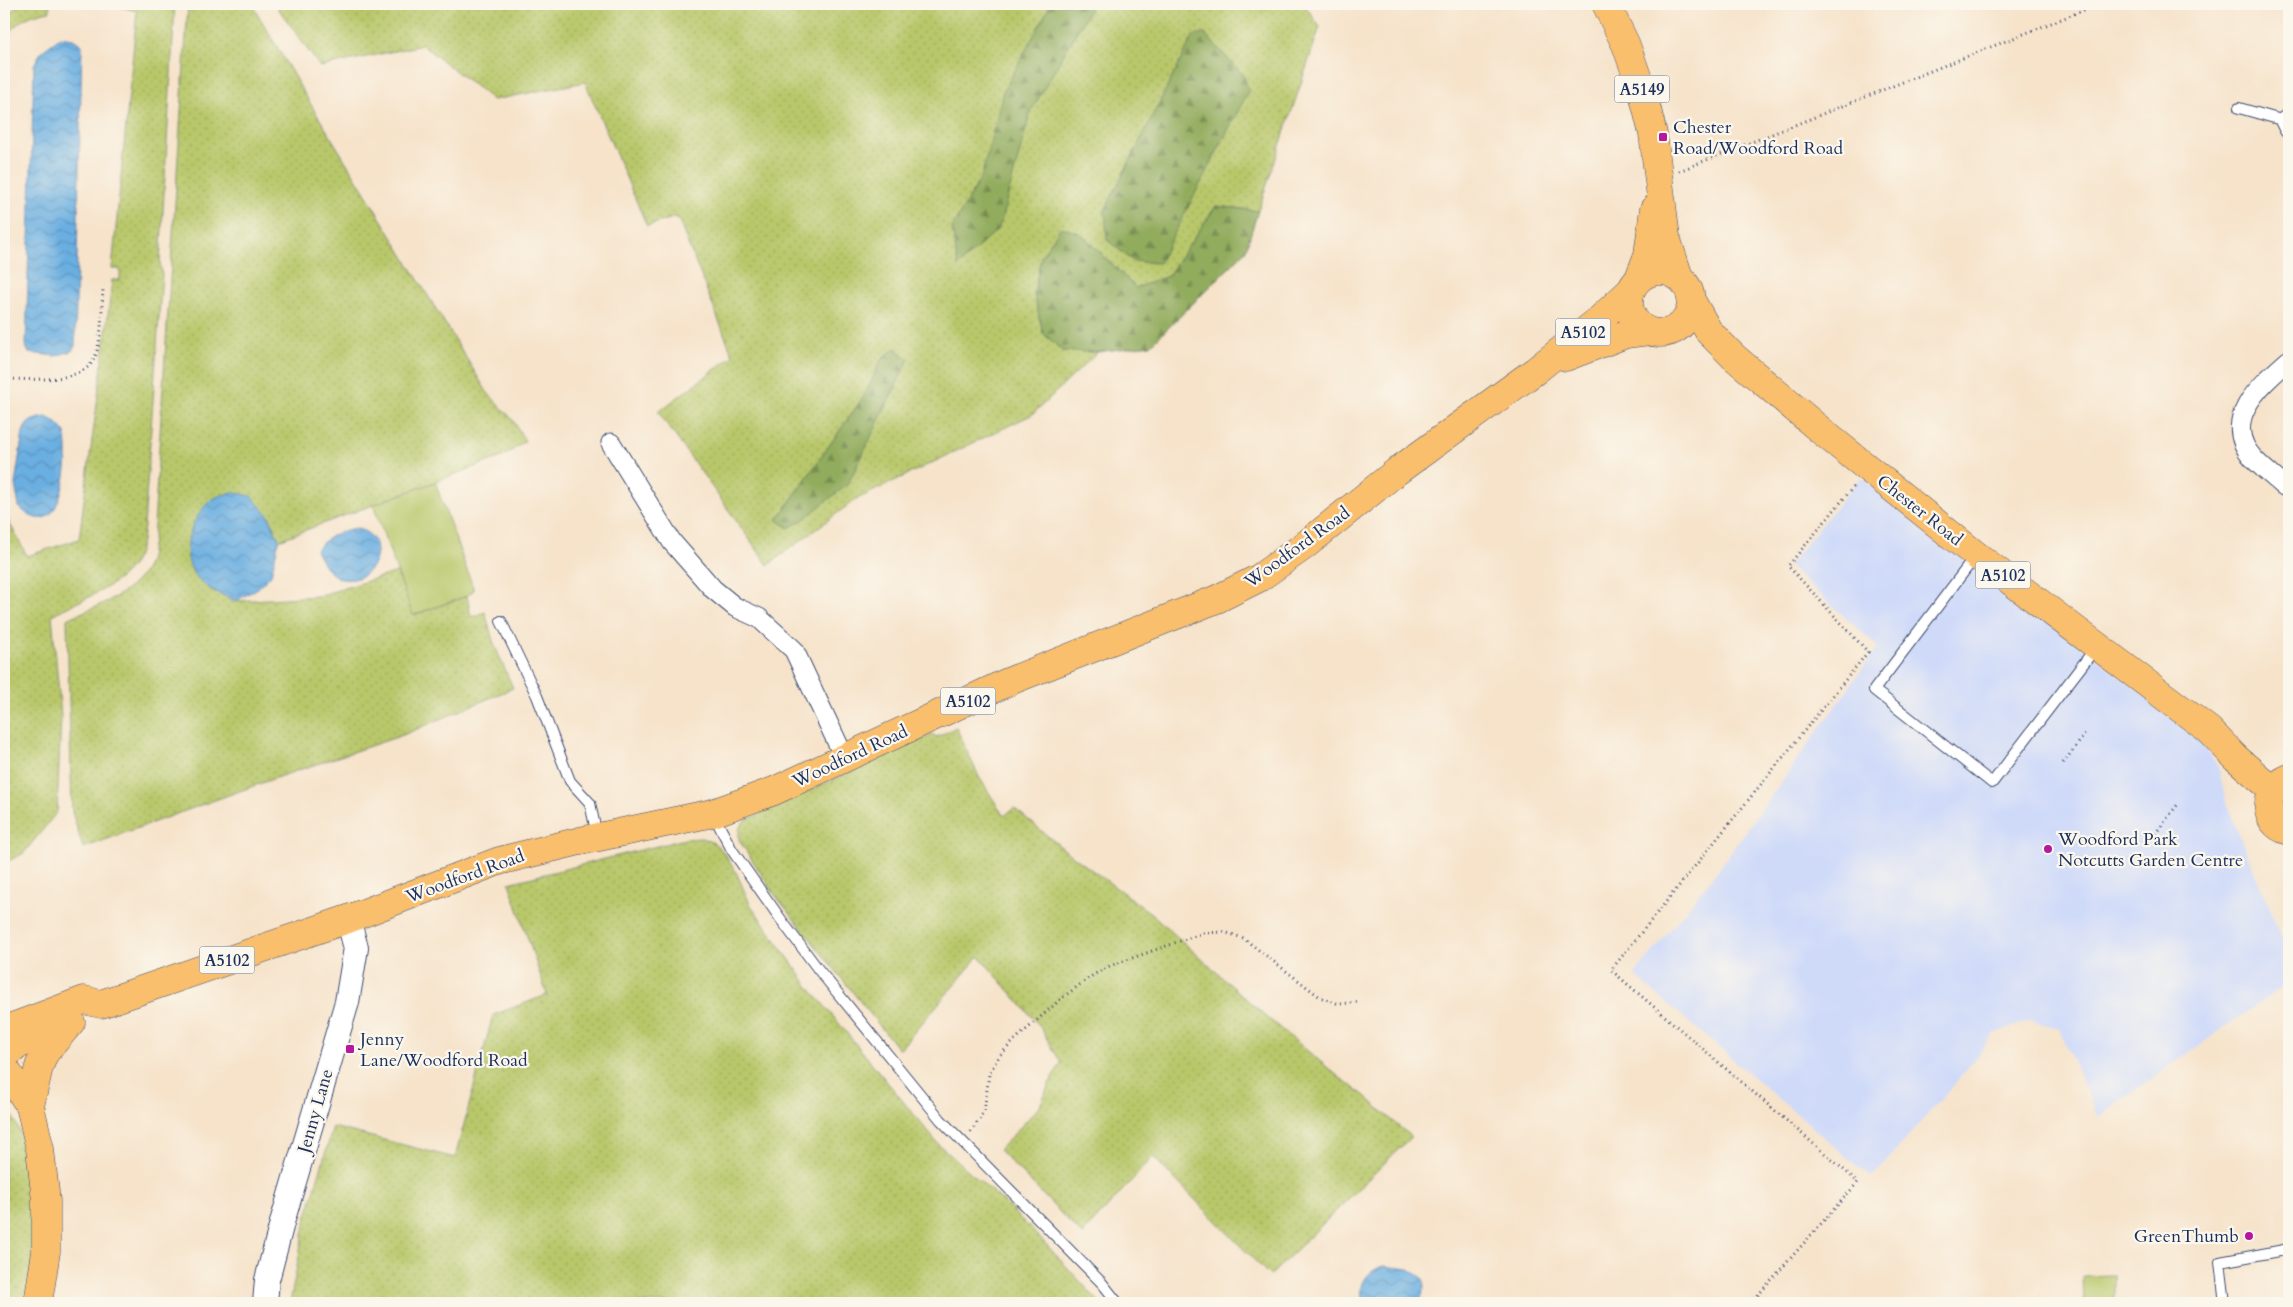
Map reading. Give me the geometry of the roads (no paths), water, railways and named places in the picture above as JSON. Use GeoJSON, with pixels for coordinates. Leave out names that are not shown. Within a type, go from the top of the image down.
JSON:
{"type":"FeatureCollection","features":[{"type":"Feature","properties":{"kind":"main road","name":"Chester Road"},"geometry":{"type":"LineString","coordinates":[[1606,4],[1626,45],[1643,93],[1653,134],[1666,237],[1685,289],[1710,332],[1734,357],[1868,469],[1976,555],[2209,730],[2236,758],[2281,784]]}},
{"type":"Feature","properties":{"kind":"main road","name":"Chester Road"},"geometry":{"type":"LineString","coordinates":[[1635,285],[1648,255],[1658,180]]}},
{"type":"Feature","properties":{"kind":"main road"},"geometry":{"type":"LineString","coordinates":[[1669,272],[1685,289],[1690,310],[1680,326],[1655,332],[1634,319],[1630,311],[1635,285],[1649,273],[1669,272]]}},
{"type":"Feature","properties":{"kind":"main road","name":"Woodford Road"},"geometry":{"type":"LineString","coordinates":[[4,1056],[18,1045],[71,1022],[90,1017],[101,1004],[348,919],[499,861],[597,837],[713,813],[774,791],[1010,681],[1217,599],[1259,578],[1304,546],[1396,472],[1535,371],[1599,320],[1635,285]]}},
{"type":"Feature","properties":{"kind":"main road","name":"Chester Road"},"geometry":{"type":"LineString","coordinates":[[1655,332],[1690,340],[1734,357]]}},
{"type":"Feature","properties":{"kind":"main road","name":"Woodford Road"},"geometry":{"type":"LineString","coordinates":[[1535,371],[1626,334],[1655,332]]}},
{"type":"Feature","properties":{"kind":"main road"},"geometry":{"type":"LineString","coordinates":[[2281,784],[2269,798],[2271,817],[2276,824],[2289,831]]}},
{"type":"Feature","properties":{"kind":"main road","name":"Woodford Road"},"geometry":{"type":"LineString","coordinates":[[4,1030],[84,1000],[101,1004]]}},
{"type":"Feature","properties":{"kind":"main road"},"geometry":{"type":"LineString","coordinates":[[30,1106],[44,1054],[71,1022]]}},
{"type":"Feature","properties":{"kind":"main road"},"geometry":{"type":"LineString","coordinates":[[4,1067],[30,1106],[40,1149],[46,1201],[46,1252],[38,1303]]}},
{"type":"Feature","properties":{"kind":"street"},"geometry":{"type":"LineString","coordinates":[[2289,360],[2247,402],[2242,425],[2246,447],[2253,458],[2284,486],[2289,488]]}},
{"type":"Feature","properties":{"kind":"street"},"geometry":{"type":"LineString","coordinates":[[611,443],[672,542],[713,589],[735,607],[759,618],[794,650],[845,759]]}},
{"type":"Feature","properties":{"kind":"street","name":"Jenny Lane"},"geometry":{"type":"LineString","coordinates":[[265,1303],[267,1280],[283,1219],[347,1002],[356,948],[348,919]]}},
{"type":"Feature","properties":{"kind":"lane"},"geometry":{"type":"LineString","coordinates":[[2239,108],[2288,123]]}},
{"type":"Feature","properties":{"kind":"lane"},"geometry":{"type":"LineString","coordinates":[[1976,555],[1874,690],[1992,783],[2098,645]]}},
{"type":"Feature","properties":{"kind":"lane"},"geometry":{"type":"LineString","coordinates":[[500,621],[537,696],[570,781],[590,803],[597,837]]}},
{"type":"Feature","properties":{"kind":"lane"},"geometry":{"type":"LineString","coordinates":[[713,813],[732,850],[818,969],[941,1120],[1102,1283],[1118,1303]]}},
{"type":"Feature","properties":{"kind":"lane"},"geometry":{"type":"LineString","coordinates":[[2225,1303],[2220,1262],[2289,1249]]}},
{"type":"Feature","properties":{"kind":"water"},"geometry":{"type":"Polygon","coordinates":[[[61,37],[73,39],[82,45],[75,346],[72,351],[55,356],[29,353],[26,347],[34,65],[41,52],[61,37]]]}},
{"type":"Feature","properties":{"kind":"water"},"geometry":{"type":"Polygon","coordinates":[[[46,417],[56,422],[64,431],[67,464],[58,503],[46,517],[38,518],[31,516],[19,507],[15,484],[23,432],[32,421],[46,417]]]}},
{"type":"Feature","properties":{"kind":"water"},"geometry":{"type":"Polygon","coordinates":[[[233,492],[251,496],[269,516],[279,540],[271,575],[258,588],[236,601],[211,589],[200,581],[192,570],[187,552],[190,532],[199,514],[211,500],[233,492]]]}},
{"type":"Feature","properties":{"kind":"water"},"geometry":{"type":"Polygon","coordinates":[[[358,528],[371,536],[376,546],[377,556],[367,572],[358,578],[348,580],[338,577],[328,570],[316,550],[335,534],[358,528]]]}},
{"type":"Feature","properties":{"kind":"water"},"geometry":{"type":"Polygon","coordinates":[[[1383,1266],[1409,1269],[1423,1278],[1425,1285],[1420,1303],[1363,1303],[1362,1290],[1365,1280],[1368,1275],[1383,1266]]]}},
{"type":"Feature","properties":{"kind":"place","name":"Chester Road/Woodford Road"},"geometry":{"type":"Point","coordinates":[1663,137]}},
{"type":"Feature","properties":{"kind":"place","name":"Woodford Park Notcutts Garden Centre"},"geometry":{"type":"Point","coordinates":[2048,849]}},
{"type":"Feature","properties":{"kind":"place","name":"Jenny Lane/Woodford Road"},"geometry":{"type":"Point","coordinates":[350,1049]}},
{"type":"Feature","properties":{"kind":"place","name":"GreenThumb"},"geometry":{"type":"Point","coordinates":[2249,1236]}}]}
